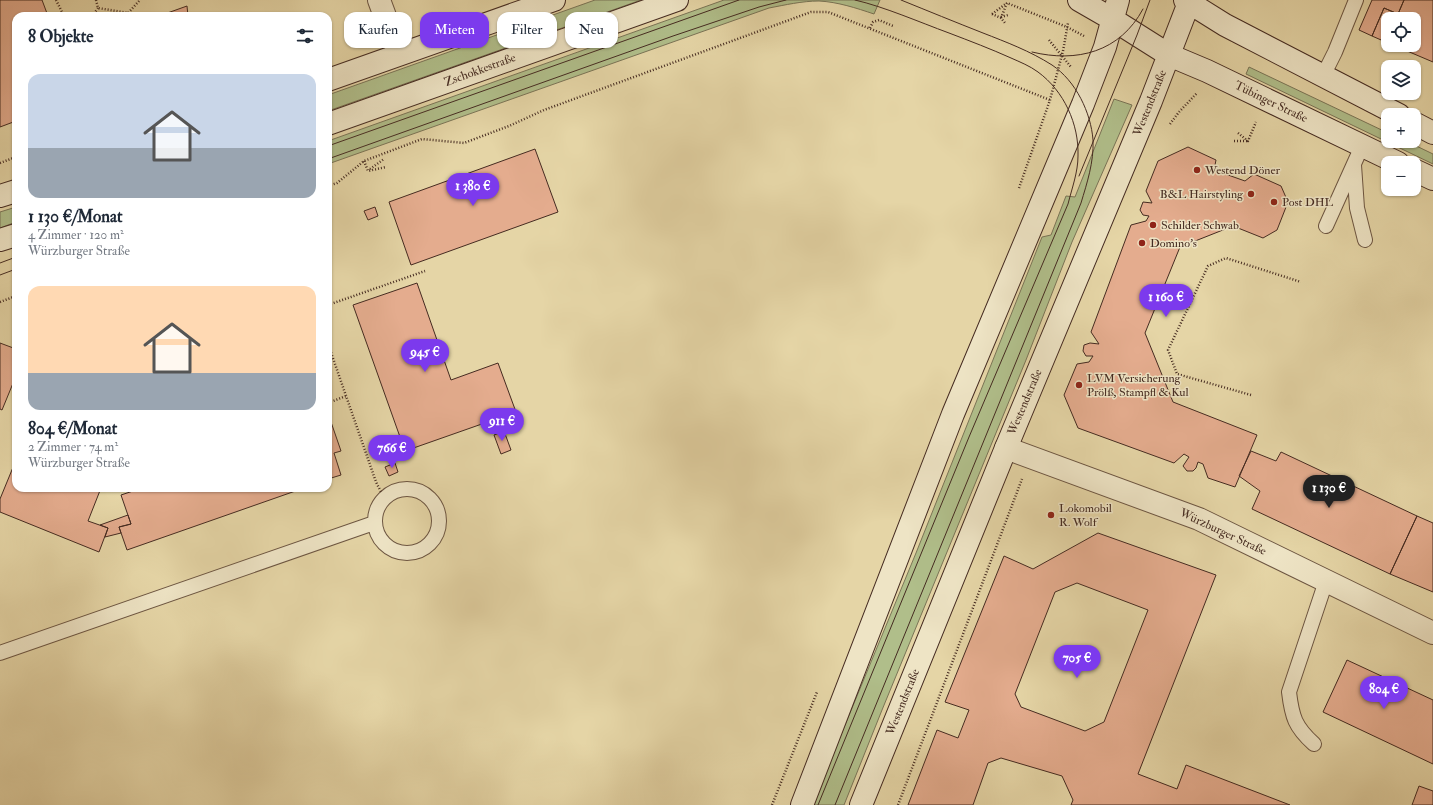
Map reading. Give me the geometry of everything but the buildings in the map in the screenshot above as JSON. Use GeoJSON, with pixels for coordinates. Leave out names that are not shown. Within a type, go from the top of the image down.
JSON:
{"type":"FeatureCollection","features":[{"type":"Feature","properties":{"kind":"main road"},"geometry":{"type":"LineString","coordinates":[[379,0],[399,54]]}},
{"type":"Feature","properties":{"kind":"main road"},"geometry":{"type":"LineString","coordinates":[[332,79],[554,0]]}},
{"type":"Feature","properties":{"kind":"main road","name":"Zschokkestraße"},"geometry":{"type":"LineString","coordinates":[[332,123],[677,0]]}},
{"type":"Feature","properties":{"kind":"main road"},"geometry":{"type":"LineString","coordinates":[[802,805],[953,414],[1083,104],[1105,47],[1115,9],[1079,0]]}},
{"type":"Feature","properties":{"kind":"main road"},"geometry":{"type":"LineString","coordinates":[[1188,1],[1225,25],[1385,108]]}},
{"type":"Feature","properties":{"kind":"main road","name":"Westendstraße"},"geometry":{"type":"LineString","coordinates":[[861,805],[1006,448],[1154,95],[1188,1]]}},
{"type":"Feature","properties":{"kind":"main road","name":"Tübinger Straße"},"geometry":{"type":"LineString","coordinates":[[1115,9],[1144,39],[1169,55],[1214,75],[1358,155],[1381,160]]}},
{"type":"Feature","properties":{"kind":"main road"},"geometry":{"type":"LineString","coordinates":[[1421,127],[1433,133]]}},
{"type":"Feature","properties":{"kind":"main road"},"geometry":{"type":"LineString","coordinates":[[1421,173],[1433,179]]}},
{"type":"Feature","properties":{"kind":"main road"},"geometry":{"type":"LineString","coordinates":[[0,196],[12,192]]}},
{"type":"Feature","properties":{"kind":"main road"},"geometry":{"type":"LineString","coordinates":[[0,240],[12,236]]}},
{"type":"Feature","properties":{"kind":"main road","name":"Würzburger Straße"},"geometry":{"type":"LineString","coordinates":[[1006,448],[1199,519],[1433,633]]}},
{"type":"Feature","properties":{"kind":"lane"},"geometry":{"type":"LineString","coordinates":[[1323,76],[1335,52],[1356,0]]}},
{"type":"Feature","properties":{"kind":"lane"},"geometry":{"type":"LineString","coordinates":[[1326,226],[1358,155]]}},
{"type":"Feature","properties":{"kind":"lane"},"geometry":{"type":"LineString","coordinates":[[1358,155],[1357,208],[1365,240]]}},
{"type":"Feature","properties":{"kind":"lane"},"geometry":{"type":"LineString","coordinates":[[405,489],[416,490],[427,496],[435,504],[439,515],[439,527],[434,538],[426,547],[416,552],[404,553],[393,551],[384,544],[377,534],[374,523],[378,506],[384,498],[393,492],[405,489]]}},
{"type":"Feature","properties":{"kind":"lane"},"geometry":{"type":"LineString","coordinates":[[0,653],[374,523]]}},
{"type":"Feature","properties":{"kind":"lane"},"geometry":{"type":"LineString","coordinates":[[1314,744],[1302,733],[1296,724],[1290,705],[1289,692],[1326,581]]}},
{"type":"Feature","properties":{"kind":"path"},"geometry":{"type":"LineString","coordinates":[[56,0],[62,12]]}},
{"type":"Feature","properties":{"kind":"path"},"geometry":{"type":"LineString","coordinates":[[96,0],[98,8]]}},
{"type":"Feature","properties":{"kind":"path"},"geometry":{"type":"LineString","coordinates":[[129,12],[140,0]]}},
{"type":"Feature","properties":{"kind":"path"},"geometry":{"type":"LineString","coordinates":[[1001,18],[1007,3]]}},
{"type":"Feature","properties":{"kind":"path"},"geometry":{"type":"LineString","coordinates":[[1005,23],[1001,18],[992,14],[1007,3]]}},
{"type":"Feature","properties":{"kind":"path"},"geometry":{"type":"LineString","coordinates":[[332,185],[337,183],[364,160],[422,139],[464,143],[510,126],[544,110],[811,12],[828,12],[1050,100],[1062,57],[1067,27],[1007,3]]}},
{"type":"Feature","properties":{"kind":"path"},"geometry":{"type":"LineString","coordinates":[[98,8],[122,12]]}},
{"type":"Feature","properties":{"kind":"path"},"geometry":{"type":"LineString","coordinates":[[95,12],[98,8]]}},
{"type":"Feature","properties":{"kind":"path"},"geometry":{"type":"LineString","coordinates":[[1001,18],[1008,15]]}},
{"type":"Feature","properties":{"kind":"path"},"geometry":{"type":"LineString","coordinates":[[870,28],[873,22],[879,20],[892,26]]}},
{"type":"Feature","properties":{"kind":"path"},"geometry":{"type":"LineString","coordinates":[[1049,40],[1071,67]]}},
{"type":"Feature","properties":{"kind":"path"},"geometry":{"type":"LineString","coordinates":[[1248,141],[1257,119]]}},
{"type":"Feature","properties":{"kind":"path"},"geometry":{"type":"LineString","coordinates":[[1238,133],[1248,141]]}},
{"type":"Feature","properties":{"kind":"path"},"geometry":{"type":"LineString","coordinates":[[1234,141],[1248,141]]}},
{"type":"Feature","properties":{"kind":"path"},"geometry":{"type":"LineString","coordinates":[[0,163],[12,159]]}},
{"type":"Feature","properties":{"kind":"path"},"geometry":{"type":"LineString","coordinates":[[368,171],[384,159]]}},
{"type":"Feature","properties":{"kind":"path"},"geometry":{"type":"LineString","coordinates":[[364,160],[368,171]]}},
{"type":"Feature","properties":{"kind":"path"},"geometry":{"type":"LineString","coordinates":[[368,171],[386,167]]}},
{"type":"Feature","properties":{"kind":"path"},"geometry":{"type":"LineString","coordinates":[[1251,395],[1177,374],[1168,350],[1208,266],[1226,258],[1300,282]]}},
{"type":"Feature","properties":{"kind":"path"},"geometry":{"type":"LineString","coordinates":[[332,304],[425,271]]}},
{"type":"Feature","properties":{"kind":"path"},"geometry":{"type":"LineString","coordinates":[[0,302],[12,298]]}},
{"type":"Feature","properties":{"kind":"path"},"geometry":{"type":"LineString","coordinates":[[332,356],[376,482],[384,498]]}},
{"type":"Feature","properties":{"kind":"path"},"geometry":{"type":"LineString","coordinates":[[332,401],[346,396]]}},
{"type":"Feature","properties":{"kind":"green space"},"geometry":{"type":"Polygon","coordinates":[[[595,0],[641,0],[607,12],[565,12],[565,27],[557,30],[557,14],[595,0]]]}},
{"type":"Feature","properties":{"kind":"green space"},"geometry":{"type":"Polygon","coordinates":[[[724,0],[880,0],[874,14],[840,4],[819,1],[800,2],[769,8],[332,163],[332,140],[589,48],[618,48],[618,38],[724,0]]]}},
{"type":"Feature","properties":{"kind":"green space"},"geometry":{"type":"Polygon","coordinates":[[[497,35],[497,48],[506,48],[332,110],[332,94],[460,48],[489,48],[489,38],[497,35]]]}},
{"type":"Feature","properties":{"kind":"green space"},"geometry":{"type":"Polygon","coordinates":[[[1249,67],[1381,130],[1381,139],[1246,74],[1249,67]]]}},
{"type":"Feature","properties":{"kind":"green space"},"geometry":{"type":"Polygon","coordinates":[[[1114,99],[1132,105],[1072,242],[1026,360],[844,805],[812,805],[916,553],[1042,237],[1051,235],[1066,196],[1075,197],[1114,99]]]}},
{"type":"Feature","properties":{"kind":"green space"},"geometry":{"type":"Polygon","coordinates":[[[1400,148],[1421,148],[1433,154],[1433,164],[1421,158],[1421,156],[1416,156],[1400,148]]]}},
{"type":"Feature","properties":{"kind":"green space"},"geometry":{"type":"Polygon","coordinates":[[[12,208],[12,224],[0,228],[0,212],[12,208]]]}},
{"type":"Feature","properties":{"kind":"tram line"},"geometry":{"type":"LineString","coordinates":[[332,145],[739,0]]}},
{"type":"Feature","properties":{"kind":"tram line"},"geometry":{"type":"LineString","coordinates":[[332,158],[673,36],[759,7],[786,0]]}},
{"type":"Feature","properties":{"kind":"tram line"},"geometry":{"type":"LineString","coordinates":[[818,805],[969,437],[1068,204],[1078,162],[1078,144],[1073,120],[1062,98],[1038,72],[996,51],[890,11],[855,0]]}},
{"type":"Feature","properties":{"kind":"tram line"},"geometry":{"type":"LineString","coordinates":[[835,805],[1081,203],[1090,172],[1093,148],[1092,130],[1081,98],[1061,72],[1052,65],[1018,47],[901,0]]}},
{"type":"Feature","properties":{"kind":"tram line"},"geometry":{"type":"LineString","coordinates":[[1079,176],[1150,0]]}},
{"type":"Feature","properties":{"kind":"tram line"},"geometry":{"type":"LineString","coordinates":[[1032,52],[1065,56],[1081,55],[1096,51],[1110,44],[1122,35],[1133,24],[1143,9]]}},
{"type":"Feature","properties":{"kind":"tram line"},"geometry":{"type":"LineString","coordinates":[[0,263],[12,258]]}},
{"type":"Feature","properties":{"kind":"tram line"},"geometry":{"type":"LineString","coordinates":[[0,275],[12,270]]}},
{"type":"Feature","properties":{"kind":"place","name":"Westend Döner"},"geometry":{"type":"Point","coordinates":[1197,170]}},
{"type":"Feature","properties":{"kind":"place","name":"B&L Hairstyling"},"geometry":{"type":"Point","coordinates":[1251,194]}},
{"type":"Feature","properties":{"kind":"place","name":"Post DHL"},"geometry":{"type":"Point","coordinates":[1274,202]}},
{"type":"Feature","properties":{"kind":"place","name":"Schilder Schwab"},"geometry":{"type":"Point","coordinates":[1153,225]}},
{"type":"Feature","properties":{"kind":"place","name":"Domino's"},"geometry":{"type":"Point","coordinates":[1142,243]}},
{"type":"Feature","properties":{"kind":"place","name":"LVM Versicherung Prölß, Stampfl & Kul"},"geometry":{"type":"Point","coordinates":[1079,385]}},
{"type":"Feature","properties":{"kind":"place","name":"Lokomobil R. Wolf"},"geometry":{"type":"Point","coordinates":[1051,515]}}]}
